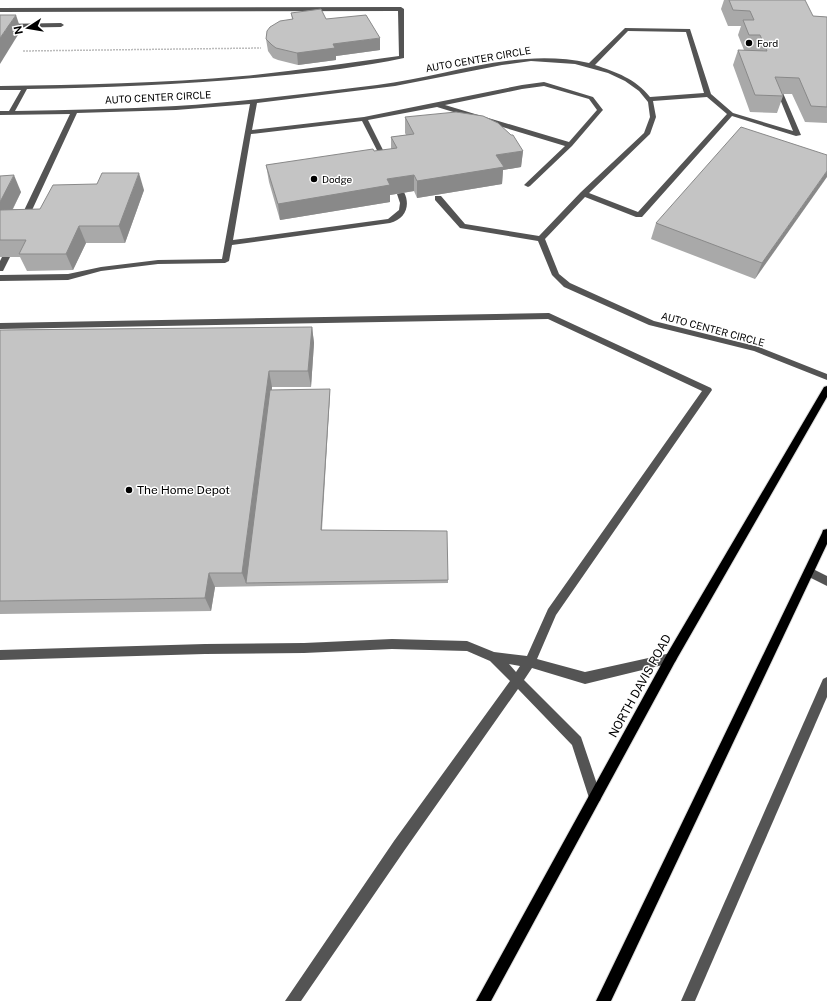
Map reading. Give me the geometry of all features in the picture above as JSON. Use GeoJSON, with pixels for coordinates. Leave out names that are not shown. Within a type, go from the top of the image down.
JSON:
{"type":"FeatureCollection","features":[{"type":"Feature","properties":{"kind":"main road","name":"NORTH DAVIS ROAD"},"geometry":{"type":"LineString","coordinates":[[483,1001],[670,658],[827,389]]}},
{"type":"Feature","properties":{"kind":"main road"},"geometry":{"type":"LineString","coordinates":[[603,1001],[827,534]]}},
{"type":"Feature","properties":{"kind":"street"},"geometry":{"type":"LineString","coordinates":[[0,10],[400,9],[402,58],[278,74],[170,83],[0,88]]}},
{"type":"Feature","properties":{"kind":"street"},"geometry":{"type":"LineString","coordinates":[[0,26],[60,26]]}},
{"type":"Feature","properties":{"kind":"street"},"geometry":{"type":"LineString","coordinates":[[591,65],[627,29],[688,30],[708,95],[731,114],[798,135],[781,94]]}},
{"type":"Feature","properties":{"kind":"street","name":"AUTO CENTER CIRCLE"},"geometry":{"type":"LineString","coordinates":[[0,113],[177,108],[254,101],[366,88],[442,76],[523,60],[560,60],[591,65],[619,75],[632,82],[649,98]]}},
{"type":"Feature","properties":{"kind":"street"},"geometry":{"type":"LineString","coordinates":[[248,132],[364,119],[522,87],[544,84],[591,98],[600,110],[570,144],[528,185]]}},
{"type":"Feature","properties":{"kind":"street"},"geometry":{"type":"LineString","coordinates":[[11,113],[25,88]]}},
{"type":"Feature","properties":{"kind":"street"},"geometry":{"type":"LineString","coordinates":[[438,198],[463,226],[541,239],[584,194],[647,134],[652,126],[654,116],[653,107],[649,98],[708,95]]}},
{"type":"Feature","properties":{"kind":"street"},"geometry":{"type":"LineString","coordinates":[[0,278],[68,277],[101,269],[158,262],[224,261],[254,101]]}},
{"type":"Feature","properties":{"kind":"street"},"geometry":{"type":"LineString","coordinates":[[437,105],[570,144]]}},
{"type":"Feature","properties":{"kind":"street"},"geometry":{"type":"LineString","coordinates":[[20,226],[74,112]]}},
{"type":"Feature","properties":{"kind":"street"},"geometry":{"type":"LineString","coordinates":[[584,194],[638,214],[731,114]]}},
{"type":"Feature","properties":{"kind":"street"},"geometry":{"type":"LineString","coordinates":[[364,119],[388,166]]}},
{"type":"Feature","properties":{"kind":"street"},"geometry":{"type":"LineString","coordinates":[[228,243],[390,221],[399,216],[404,209],[404,200],[401,194]]}},
{"type":"Feature","properties":{"kind":"street","name":"AUTO CENTER CIRCLE"},"geometry":{"type":"LineString","coordinates":[[541,239],[556,275],[567,285],[652,323],[756,350],[827,377]]}},
{"type":"Feature","properties":{"kind":"street"},"geometry":{"type":"LineString","coordinates":[[0,269],[6,257]]}},
{"type":"Feature","properties":{"kind":"street"},"geometry":{"type":"LineString","coordinates":[[0,326],[549,316],[708,390],[552,612],[530,662],[399,846],[292,1001]]}},
{"type":"Feature","properties":{"kind":"street"},"geometry":{"type":"LineString","coordinates":[[809,572],[827,581]]}},
{"type":"Feature","properties":{"kind":"street"},"geometry":{"type":"LineString","coordinates":[[0,655],[205,649],[304,648],[392,644],[467,646],[494,657],[530,662],[585,678],[670,658]]}},
{"type":"Feature","properties":{"kind":"street"},"geometry":{"type":"LineString","coordinates":[[494,657],[577,741],[595,796]]}},
{"type":"Feature","properties":{"kind":"street"},"geometry":{"type":"LineString","coordinates":[[688,1001],[827,683]]}},
{"type":"Feature","properties":{"kind":"path"},"geometry":{"type":"LineString","coordinates":[[23,51],[261,48]]}},
{"type":"Feature","properties":{"kind":"building"},"geometry":{"type":"Polygon","coordinates":[[[729,0],[805,0],[813,16],[827,17],[827,107],[811,106],[799,78],[775,77],[783,96],[755,95],[738,50],[767,51],[760,35],[749,35],[743,20],[754,20],[750,11],[733,10],[729,0]]]}},
{"type":"Feature","properties":{"kind":"building"},"geometry":{"type":"Polygon","coordinates":[[[321,9],[326,19],[366,15],[380,38],[333,44],[335,48],[297,53],[276,48],[266,39],[267,31],[270,27],[280,21],[293,19],[291,13],[321,9]]]}},
{"type":"Feature","properties":{"kind":"building"},"geometry":{"type":"Polygon","coordinates":[[[0,15],[16,15],[0,38],[0,15]]]}},
{"type":"Feature","properties":{"kind":"building"},"geometry":{"type":"Polygon","coordinates":[[[456,112],[483,116],[498,123],[511,135],[513,135],[523,151],[496,155],[504,167],[417,181],[414,175],[387,179],[390,185],[278,204],[266,165],[373,149],[374,151],[397,148],[391,137],[414,134],[405,117],[456,112]]]}},
{"type":"Feature","properties":{"kind":"building"},"geometry":{"type":"Polygon","coordinates":[[[741,127],[827,155],[827,171],[762,263],[656,223],[741,127]]]}},
{"type":"Feature","properties":{"kind":"building"},"geometry":{"type":"Polygon","coordinates":[[[102,173],[139,173],[119,226],[79,226],[66,254],[19,254],[26,240],[0,240],[0,210],[40,209],[53,185],[97,184],[102,173]]]}},
{"type":"Feature","properties":{"kind":"building"},"geometry":{"type":"Polygon","coordinates":[[[14,175],[0,202],[0,176],[14,175]]]}},
{"type":"Feature","properties":{"kind":"building","name":"The Home Depot"},"geometry":{"type":"Polygon","coordinates":[[[312,327],[308,371],[269,371],[242,573],[209,573],[205,598],[0,601],[0,330],[312,327]]]}},
{"type":"Feature","properties":{"kind":"building"},"geometry":{"type":"Polygon","coordinates":[[[330,389],[321,530],[447,531],[448,580],[246,583],[270,390],[330,389]]]}},
{"type":"Feature","properties":{"kind":"place","name":"Ford"},"geometry":{"type":"Point","coordinates":[749,43]}},
{"type":"Feature","properties":{"kind":"place","name":"Dodge"},"geometry":{"type":"Point","coordinates":[314,179]}},
{"type":"Feature","properties":{"kind":"place","name":"The Home Depot"},"geometry":{"type":"Point","coordinates":[129,490]}}]}
